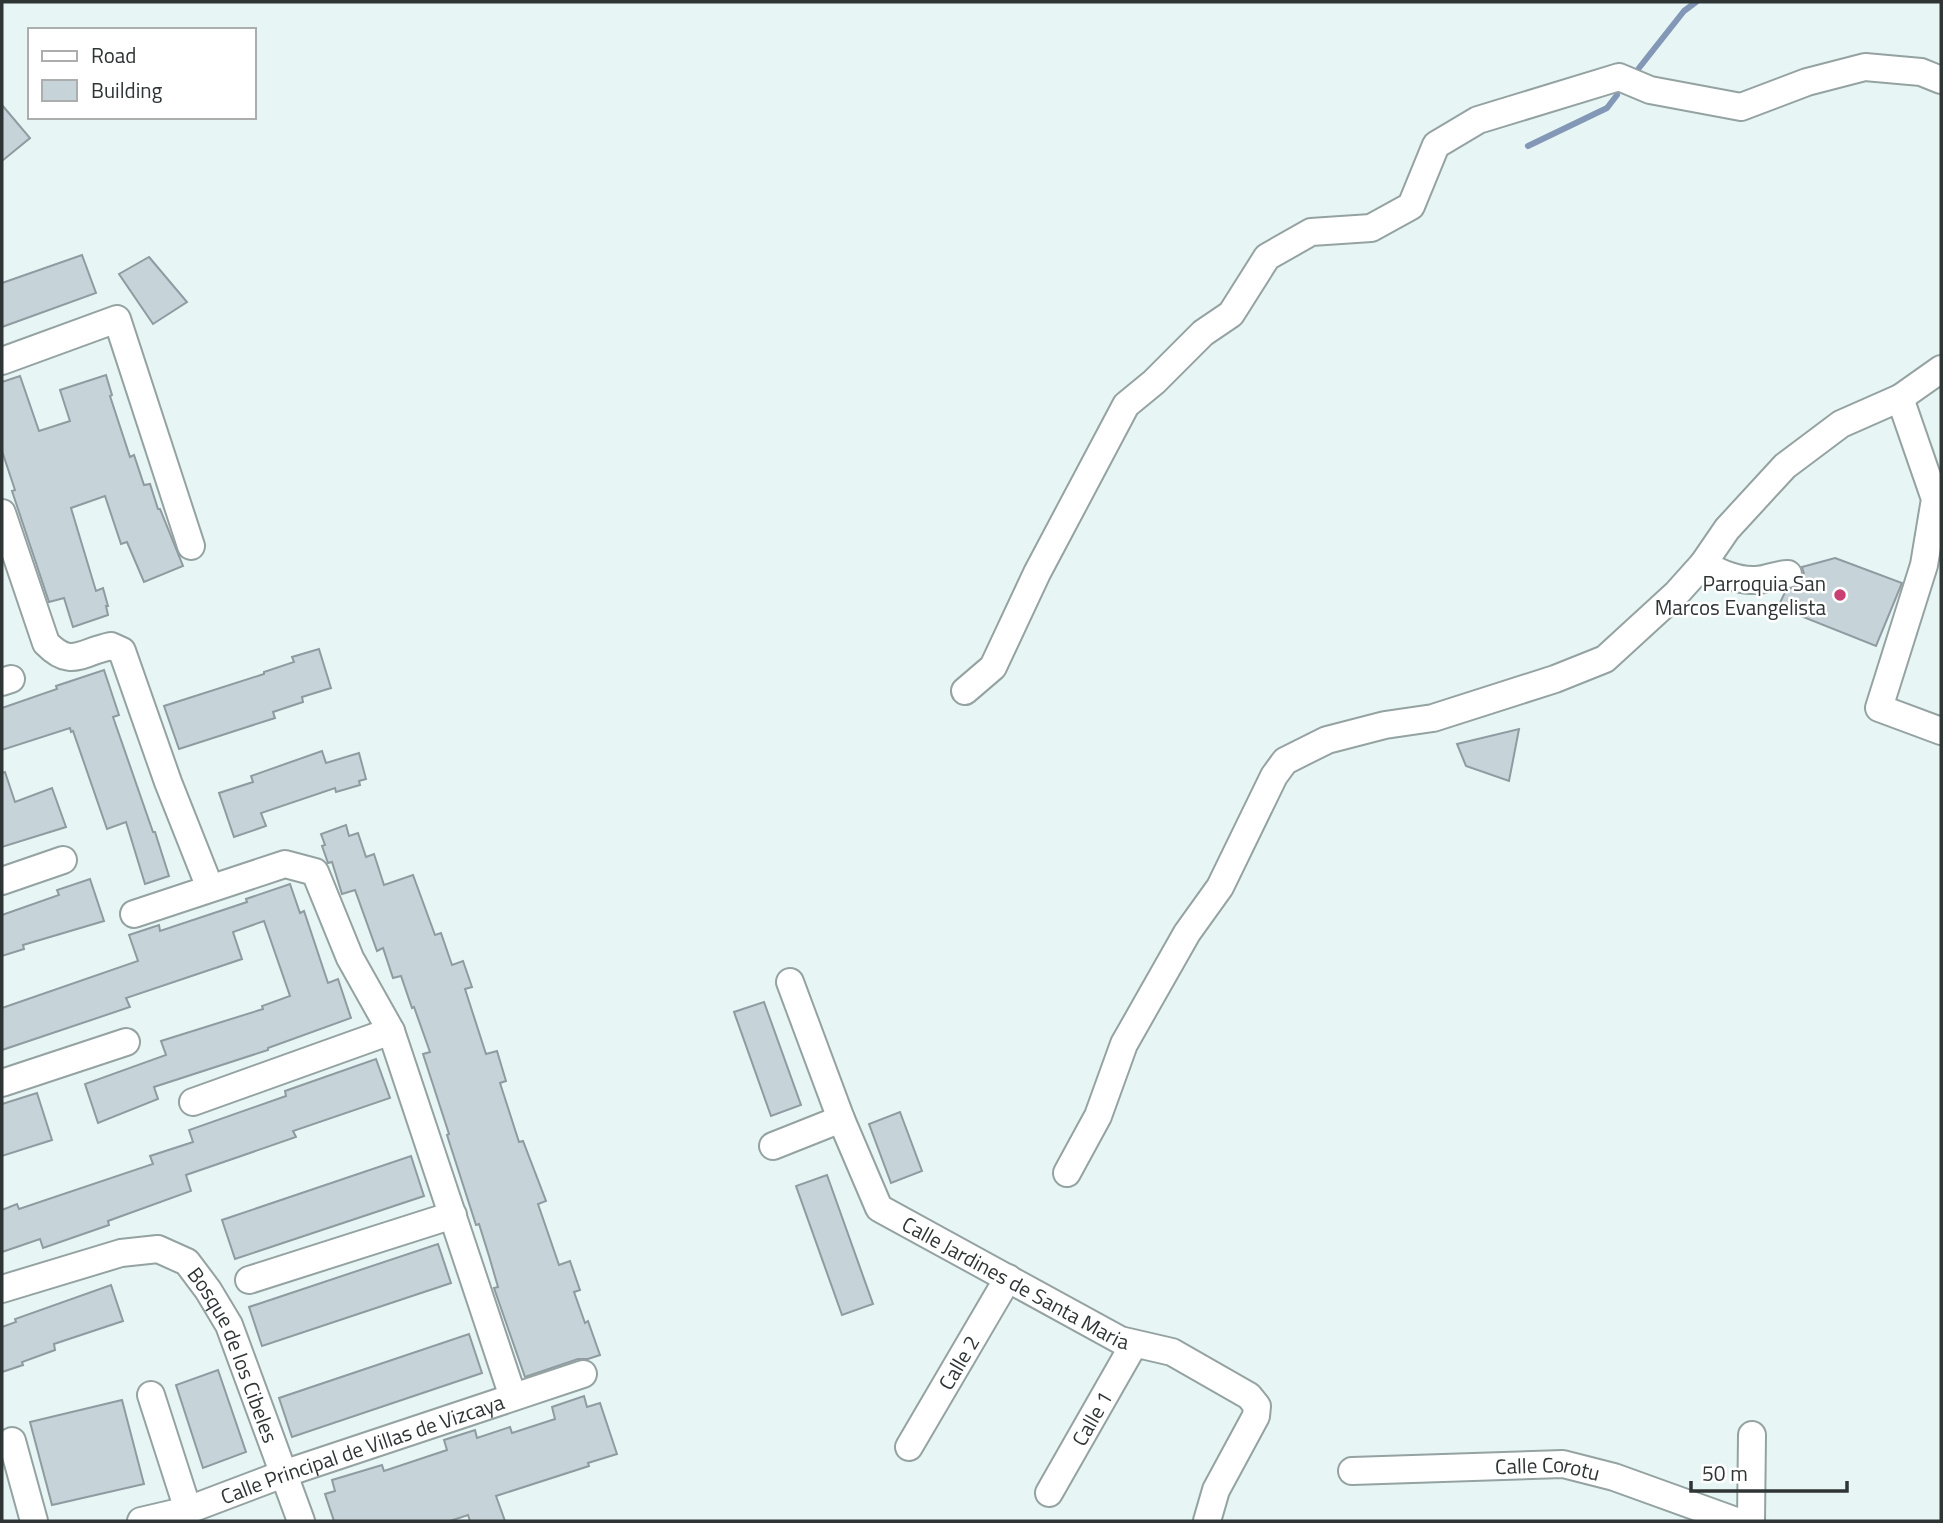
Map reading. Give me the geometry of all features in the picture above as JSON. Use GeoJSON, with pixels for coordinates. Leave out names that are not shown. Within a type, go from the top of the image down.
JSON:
{"type":"FeatureCollection","features":[{"type":"Feature","properties":{"kind":"street"},"geometry":{"type":"LineString","coordinates":[[965,691],[993,667],[1037,573],[1126,405],[1154,382],[1203,333],[1231,314],[1267,257],[1311,232],[1371,228],[1411,206],[1436,145],[1478,120],[1619,77],[1650,90],[1741,107],[1807,82],[1865,67],[1921,72],[1941,80]]}},
{"type":"Feature","properties":{"kind":"street"},"geometry":{"type":"LineString","coordinates":[[2,361],[117,319],[191,546]]}},
{"type":"Feature","properties":{"kind":"street"},"geometry":{"type":"LineString","coordinates":[[1066,1173],[1098,1116],[1124,1044],[1187,933],[1220,887],[1285,761],[1327,740],[1385,725],[1433,719],[1555,679],[1605,659],[1677,593],[1703,564],[1727,529],[1785,467],[1841,424],[1900,398],[1941,369]]}},
{"type":"Feature","properties":{"kind":"street"},"geometry":{"type":"LineString","coordinates":[[1900,398],[1935,499],[1924,565],[1879,708],[1941,732]]}},
{"type":"Feature","properties":{"kind":"street"},"geometry":{"type":"LineString","coordinates":[[2,513],[46,643],[57,656],[71,658],[111,646],[122,652],[209,888]]}},
{"type":"Feature","properties":{"kind":"street"},"geometry":{"type":"LineString","coordinates":[[1703,564],[1731,577],[1756,581],[1776,574],[1788,574]]}},
{"type":"Feature","properties":{"kind":"street"},"geometry":{"type":"LineString","coordinates":[[2,881],[63,860]]}},
{"type":"Feature","properties":{"kind":"street"},"geometry":{"type":"LineString","coordinates":[[134,914],[285,864],[315,872],[350,958],[391,1031],[513,1397]]}},
{"type":"Feature","properties":{"kind":"street","name":"Calle Jardines de Santa Maria"},"geometry":{"type":"LineString","coordinates":[[790,982],[841,1119],[878,1208],[1120,1340],[1171,1352],[1249,1396],[1257,1406],[1256,1416],[1216,1490],[1207,1521]]}},
{"type":"Feature","properties":{"kind":"street"},"geometry":{"type":"LineString","coordinates":[[193,1102],[391,1031]]}},
{"type":"Feature","properties":{"kind":"street"},"geometry":{"type":"LineString","coordinates":[[2,1083],[126,1042]]}},
{"type":"Feature","properties":{"kind":"street"},"geometry":{"type":"LineString","coordinates":[[774,1146],[841,1119]]}},
{"type":"Feature","properties":{"kind":"street"},"geometry":{"type":"LineString","coordinates":[[250,1280],[453,1214]]}},
{"type":"Feature","properties":{"kind":"street","name":"Bosque de los Cibeles"},"geometry":{"type":"LineString","coordinates":[[2,1289],[121,1253],[158,1249],[187,1262],[229,1325],[300,1521]]}},
{"type":"Feature","properties":{"kind":"street","name":"Calle 2"},"geometry":{"type":"LineString","coordinates":[[909,1447],[1009,1278]]}},
{"type":"Feature","properties":{"kind":"street","name":"Calle 1"},"geometry":{"type":"LineString","coordinates":[[1049,1493],[1134,1344]]}},
{"type":"Feature","properties":{"kind":"street","name":"Calle Principal de Villas de Vizcaya"},"geometry":{"type":"LineString","coordinates":[[141,1521],[188,1510],[283,1474],[583,1374]]}},
{"type":"Feature","properties":{"kind":"street"},"geometry":{"type":"LineString","coordinates":[[151,1395],[188,1510]]}},
{"type":"Feature","properties":{"kind":"street"},"geometry":{"type":"LineString","coordinates":[[1751,1521],[1752,1435]]}},
{"type":"Feature","properties":{"kind":"street"},"geometry":{"type":"LineString","coordinates":[[12,1441],[34,1521]]}},
{"type":"Feature","properties":{"kind":"street","name":"Calle Corotu"},"geometry":{"type":"LineString","coordinates":[[1352,1471],[1563,1464],[1614,1477],[1736,1521]]}},
{"type":"Feature","properties":{"kind":"building"},"geometry":{"type":"Polygon","coordinates":[[[2,105],[30,138],[2,161],[2,105]]]}},
{"type":"Feature","properties":{"kind":"building"},"geometry":{"type":"Polygon","coordinates":[[[82,255],[96,293],[2,327],[2,283],[82,255]]]}},
{"type":"Feature","properties":{"kind":"building"},"geometry":{"type":"Polygon","coordinates":[[[149,257],[187,302],[153,324],[119,274],[149,257]]]}},
{"type":"Feature","properties":{"kind":"building"},"geometry":{"type":"Polygon","coordinates":[[[106,375],[130,457],[134,455],[144,485],[150,484],[183,566],[144,582],[127,542],[121,544],[105,496],[71,508],[96,591],[103,588],[108,606],[108,615],[73,627],[64,598],[49,602],[12,491],[15,490],[2,451],[2,382],[20,376],[39,431],[70,421],[60,390],[106,375]]]}},
{"type":"Feature","properties":{"kind":"building","name":"Parroquia San Marcos Evangelista"},"geometry":{"type":"Polygon","coordinates":[[[1835,558],[1902,583],[1876,646],[1778,607],[1786,590],[1802,582],[1802,567],[1835,558]]]}},
{"type":"Feature","properties":{"kind":"building"},"geometry":{"type":"Polygon","coordinates":[[[319,649],[331,688],[302,697],[303,702],[273,712],[275,718],[179,749],[164,706],[264,674],[294,662],[292,657],[319,649]]]}},
{"type":"Feature","properties":{"kind":"building"},"geometry":{"type":"Polygon","coordinates":[[[104,670],[119,715],[113,717],[169,876],[145,884],[126,822],[107,829],[70,728],[2,750],[2,708],[104,670]]]}},
{"type":"Feature","properties":{"kind":"building"},"geometry":{"type":"Polygon","coordinates":[[[1519,729],[1509,781],[1466,766],[1457,744],[1519,729]]]}},
{"type":"Feature","properties":{"kind":"building"},"geometry":{"type":"Polygon","coordinates":[[[322,751],[326,763],[359,753],[366,779],[359,781],[360,785],[336,792],[335,788],[261,813],[266,826],[234,837],[219,793],[253,782],[251,776],[322,751]]]}},
{"type":"Feature","properties":{"kind":"building"},"geometry":{"type":"Polygon","coordinates":[[[5,772],[15,802],[52,788],[66,827],[2,847],[2,773],[5,772]]]}},
{"type":"Feature","properties":{"kind":"building"},"geometry":{"type":"Polygon","coordinates":[[[346,825],[349,836],[358,833],[366,857],[374,854],[384,885],[413,875],[435,935],[441,933],[452,965],[463,961],[472,987],[465,989],[486,1054],[497,1051],[506,1081],[500,1083],[519,1142],[523,1141],[546,1201],[538,1204],[559,1265],[570,1261],[580,1290],[574,1292],[600,1355],[578,1359],[525,1377],[494,1288],[498,1287],[479,1224],[476,1225],[447,1135],[449,1134],[423,1054],[430,1052],[414,1007],[412,1008],[401,976],[393,978],[383,948],[377,951],[355,890],[342,894],[332,862],[328,863],[322,846],[325,845],[321,834],[346,825]]]}},
{"type":"Feature","properties":{"kind":"building"},"geometry":{"type":"Polygon","coordinates":[[[90,879],[104,921],[23,945],[24,949],[2,956],[2,915],[59,895],[57,890],[90,879]]]}},
{"type":"Feature","properties":{"kind":"building"},"geometry":{"type":"Polygon","coordinates":[[[290,884],[300,913],[304,911],[328,983],[338,979],[351,1018],[268,1050],[154,1087],[158,1099],[98,1123],[85,1084],[166,1055],[161,1041],[263,1009],[262,1006],[290,996],[264,921],[233,932],[242,959],[126,998],[130,1007],[2,1050],[2,1008],[138,961],[129,935],[159,925],[160,931],[247,902],[246,899],[290,884]]]}},
{"type":"Feature","properties":{"kind":"building"},"geometry":{"type":"Polygon","coordinates":[[[764,1002],[801,1105],[771,1116],[734,1012],[764,1002]]]}},
{"type":"Feature","properties":{"kind":"building"},"geometry":{"type":"Polygon","coordinates":[[[376,1059],[390,1098],[293,1131],[296,1137],[186,1175],[191,1191],[108,1221],[109,1225],[43,1248],[40,1239],[2,1252],[2,1210],[17,1204],[19,1209],[153,1164],[150,1156],[193,1142],[189,1130],[286,1096],[285,1091],[376,1059]]]}},
{"type":"Feature","properties":{"kind":"building"},"geometry":{"type":"Polygon","coordinates":[[[37,1093],[52,1140],[2,1156],[2,1104],[37,1093]]]}},
{"type":"Feature","properties":{"kind":"building"},"geometry":{"type":"Polygon","coordinates":[[[900,1112],[922,1171],[891,1183],[869,1124],[900,1112]]]}},
{"type":"Feature","properties":{"kind":"building"},"geometry":{"type":"Polygon","coordinates":[[[411,1156],[424,1196],[235,1259],[222,1220],[411,1156]]]}},
{"type":"Feature","properties":{"kind":"building"},"geometry":{"type":"Polygon","coordinates":[[[827,1175],[873,1304],[842,1315],[796,1186],[827,1175]]]}},
{"type":"Feature","properties":{"kind":"building"},"geometry":{"type":"Polygon","coordinates":[[[438,1244],[451,1283],[262,1346],[249,1307],[438,1244]]]}},
{"type":"Feature","properties":{"kind":"building"},"geometry":{"type":"Polygon","coordinates":[[[111,1285],[123,1321],[54,1344],[55,1350],[2,1372],[2,1327],[16,1322],[15,1319],[111,1285]]]}},
{"type":"Feature","properties":{"kind":"building"},"geometry":{"type":"Polygon","coordinates":[[[469,1334],[482,1373],[292,1437],[279,1398],[469,1334]]]}},
{"type":"Feature","properties":{"kind":"building"},"geometry":{"type":"Polygon","coordinates":[[[218,1370],[246,1452],[203,1468],[176,1385],[218,1370]]]}},
{"type":"Feature","properties":{"kind":"building"},"geometry":{"type":"Polygon","coordinates":[[[584,1396],[587,1407],[600,1403],[617,1454],[588,1463],[589,1466],[496,1496],[505,1521],[470,1521],[468,1515],[450,1521],[334,1521],[325,1494],[335,1491],[332,1480],[382,1465],[384,1471],[447,1450],[444,1440],[475,1430],[477,1438],[510,1427],[512,1433],[555,1419],[552,1407],[584,1396]]]}},
{"type":"Feature","properties":{"kind":"building"},"geometry":{"type":"Polygon","coordinates":[[[122,1400],[144,1484],[52,1505],[30,1422],[122,1400]]]}},
{"type":"Feature","properties":{"kind":"waterway"},"geometry":{"type":"LineString","coordinates":[[1639,68],[1684,11],[1696,2]]}},
{"type":"Feature","properties":{"kind":"waterway"},"geometry":{"type":"LineString","coordinates":[[1528,146],[1607,108],[1617,95]]}},
{"type":"Feature","properties":{"kind":"place","name":"Parroquia San Marcos Evangelista"},"geometry":{"type":"Point","coordinates":[1840,595]}}]}
